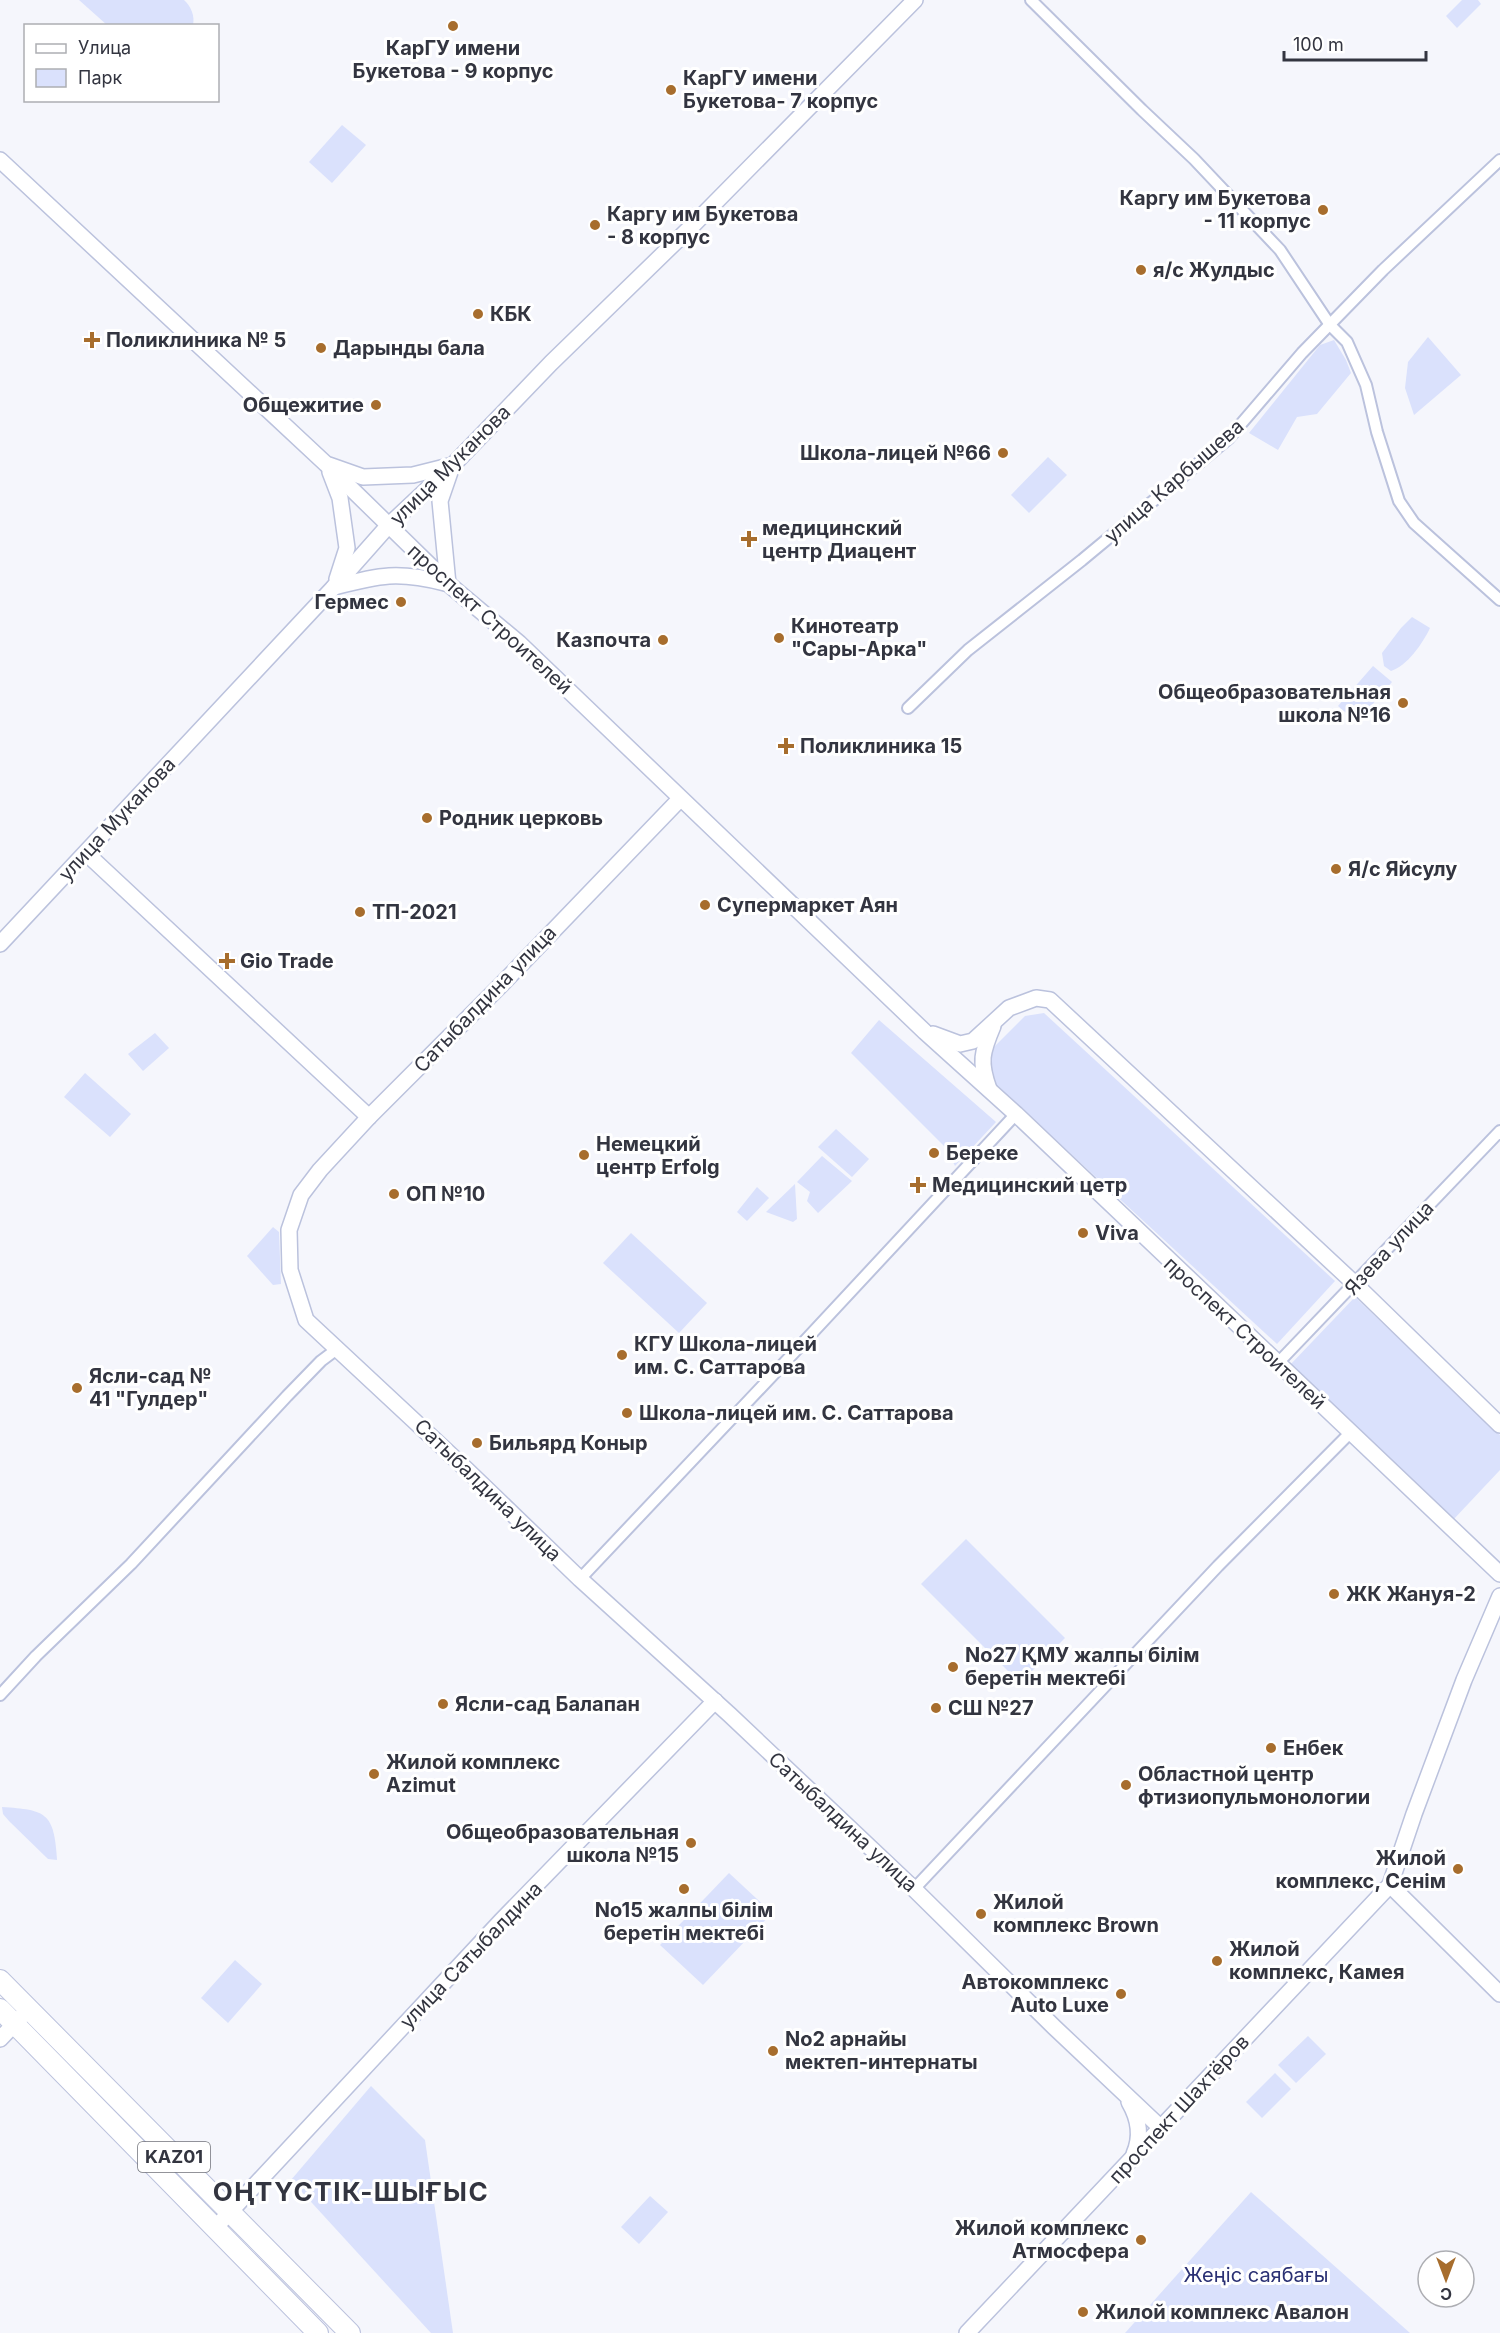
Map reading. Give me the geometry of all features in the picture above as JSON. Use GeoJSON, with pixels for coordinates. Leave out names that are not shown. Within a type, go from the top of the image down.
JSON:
{"type":"FeatureCollection","features":[{"type":"Feature","properties":{"kind":"highway","name":"KАZ01"},"geometry":{"type":"LineString","coordinates":[[0,1980],[350,2333]]}},
{"type":"Feature","properties":{"kind":"highway","name":"KАZ01"},"geometry":{"type":"LineString","coordinates":[[0,2009],[318,2333]]}},
{"type":"Feature","properties":{"kind":"main road","name":"улица Муканова"},"geometry":{"type":"LineString","coordinates":[[0,944],[334,587],[388,526],[452,466],[551,363],[694,224],[915,0]]}},
{"type":"Feature","properties":{"kind":"main road","name":"проспект Строителей"},"geometry":{"type":"LineString","coordinates":[[0,160],[326,464],[448,584],[519,643],[925,1032],[1016,1114],[1500,1574]]}},
{"type":"Feature","properties":{"kind":"main road"},"geometry":{"type":"LineString","coordinates":[[326,464],[363,477],[413,475],[452,466]]}},
{"type":"Feature","properties":{"kind":"main road"},"geometry":{"type":"LineString","coordinates":[[326,464],[340,498],[347,548],[334,587]]}},
{"type":"Feature","properties":{"kind":"main road"},"geometry":{"type":"LineString","coordinates":[[334,587],[380,575],[415,575],[448,584],[441,501],[452,466]]}},
{"type":"Feature","properties":{"kind":"main road","name":"Сатыбалдина улица"},"geometry":{"type":"LineString","coordinates":[[680,799],[501,985],[369,1117],[320,1170],[301,1195],[289,1230],[290,1270],[306,1320],[580,1579],[715,1701],[914,1889],[1161,2128]]}},
{"type":"Feature","properties":{"kind":"main road"},"geometry":{"type":"LineString","coordinates":[[86,853],[369,1117]]}},
{"type":"Feature","properties":{"kind":"main road","name":"проспект Строителей"},"geometry":{"type":"LineString","coordinates":[[925,1032],[960,1044],[973,1041],[1009,1008],[1036,998],[1050,1000],[1355,1284],[1500,1425]]}},
{"type":"Feature","properties":{"kind":"main road"},"geometry":{"type":"LineString","coordinates":[[990,1091],[981,1056],[995,1020]]}},
{"type":"Feature","properties":{"kind":"main road","name":"проспект Шахтёров"},"geometry":{"type":"LineString","coordinates":[[967,2333],[1390,1885],[1464,1680],[1500,1596]]}},
{"type":"Feature","properties":{"kind":"main road","name":"улица Сатыбалдина"},"geometry":{"type":"LineString","coordinates":[[216,2227],[501,1921],[715,1701]]}},
{"type":"Feature","properties":{"kind":"main road"},"geometry":{"type":"LineString","coordinates":[[1390,1885],[1500,1994]]}},
{"type":"Feature","properties":{"kind":"main road"},"geometry":{"type":"LineString","coordinates":[[0,2039],[29,2009]]}},
{"type":"Feature","properties":{"kind":"main road"},"geometry":{"type":"LineString","coordinates":[[1125,2094],[1134,2110],[1139,2136],[1131,2159]]}},
{"type":"Feature","properties":{"kind":"street"},"geometry":{"type":"LineString","coordinates":[[1031,0],[1194,159],[1281,250],[1330,325],[1347,342],[1366,385],[1377,432],[1399,501],[1414,523],[1500,600]]}},
{"type":"Feature","properties":{"kind":"street","name":"улица Карбышева"},"geometry":{"type":"LineString","coordinates":[[908,708],[968,650],[1082,560],[1229,438],[1302,353],[1383,270],[1500,160]]}},
{"type":"Feature","properties":{"kind":"street"},"geometry":{"type":"LineString","coordinates":[[580,1579],[1016,1114]]}},
{"type":"Feature","properties":{"kind":"street","name":"Язева улица"},"geometry":{"type":"LineString","coordinates":[[1277,1364],[1500,1131]]}},
{"type":"Feature","properties":{"kind":"street"},"geometry":{"type":"LineString","coordinates":[[0,1695],[36,1656],[131,1564],[321,1361],[337,1349]]}},
{"type":"Feature","properties":{"kind":"street"},"geometry":{"type":"LineString","coordinates":[[914,1889],[1218,1566],[1350,1433]]}},
{"type":"Feature","properties":{"kind":"green space"},"geometry":{"type":"Polygon","coordinates":[[[79,0],[184,0],[192,11],[193,18],[193,24],[106,24],[79,0]]]}},
{"type":"Feature","properties":{"kind":"green space"},"geometry":{"type":"Polygon","coordinates":[[[1462,0],[1478,0],[1481,4],[1457,28],[1446,16],[1462,0]]]}},
{"type":"Feature","properties":{"kind":"green space"},"geometry":{"type":"Polygon","coordinates":[[[342,125],[366,145],[332,183],[309,162],[342,125]]]}},
{"type":"Feature","properties":{"kind":"green space"},"geometry":{"type":"Polygon","coordinates":[[[1428,337],[1461,375],[1414,415],[1405,388],[1408,362],[1428,337]]]}},
{"type":"Feature","properties":{"kind":"green space"},"geometry":{"type":"Polygon","coordinates":[[[1334,340],[1351,373],[1317,414],[1297,417],[1278,450],[1249,433],[1320,345],[1334,340]]]}},
{"type":"Feature","properties":{"kind":"green space"},"geometry":{"type":"Polygon","coordinates":[[[1048,457],[1067,475],[1029,513],[1011,495],[1048,457]]]}},
{"type":"Feature","properties":{"kind":"green space"},"geometry":{"type":"Polygon","coordinates":[[[1412,617],[1430,628],[1409,659],[1391,671],[1384,666],[1382,653],[1412,617]]]}},
{"type":"Feature","properties":{"kind":"green space"},"geometry":{"type":"Polygon","coordinates":[[[1373,666],[1392,682],[1357,722],[1338,706],[1373,666]]]}},
{"type":"Feature","properties":{"kind":"green space"},"geometry":{"type":"Polygon","coordinates":[[[1044,1013],[1335,1281],[1277,1344],[996,1085],[987,1068],[989,1052],[1025,1016],[1044,1013]]]}},
{"type":"Feature","properties":{"kind":"green space"},"geometry":{"type":"Polygon","coordinates":[[[879,1020],[996,1122],[955,1166],[946,1148],[851,1053],[879,1020]]]}},
{"type":"Feature","properties":{"kind":"green space"},"geometry":{"type":"Polygon","coordinates":[[[155,1033],[169,1048],[143,1071],[128,1054],[155,1033]]]}},
{"type":"Feature","properties":{"kind":"green space"},"geometry":{"type":"Polygon","coordinates":[[[85,1073],[131,1114],[110,1137],[64,1097],[85,1073]]]}},
{"type":"Feature","properties":{"kind":"green space"},"geometry":{"type":"Polygon","coordinates":[[[836,1129],[869,1159],[852,1177],[818,1147],[836,1129]]]}},
{"type":"Feature","properties":{"kind":"green space"},"geometry":{"type":"Polygon","coordinates":[[[822,1156],[852,1181],[818,1213],[807,1201],[810,1192],[797,1182],[822,1156]]]}},
{"type":"Feature","properties":{"kind":"green space"},"geometry":{"type":"Polygon","coordinates":[[[795,1184],[797,1219],[793,1222],[766,1212],[795,1184]]]}},
{"type":"Feature","properties":{"kind":"green space"},"geometry":{"type":"Polygon","coordinates":[[[757,1187],[769,1198],[747,1221],[737,1212],[757,1187]]]}},
{"type":"Feature","properties":{"kind":"green space"},"geometry":{"type":"Polygon","coordinates":[[[273,1227],[279,1232],[281,1284],[273,1285],[247,1256],[273,1227]]]}},
{"type":"Feature","properties":{"kind":"green space"},"geometry":{"type":"Polygon","coordinates":[[[631,1233],[707,1303],[679,1333],[603,1263],[631,1233]]]}},
{"type":"Feature","properties":{"kind":"green space"},"geometry":{"type":"Polygon","coordinates":[[[1355,1297],[1500,1435],[1500,1470],[1453,1520],[1290,1365],[1355,1297]]]}},
{"type":"Feature","properties":{"kind":"green space"},"geometry":{"type":"Polygon","coordinates":[[[966,1539],[1065,1638],[1020,1683],[921,1584],[966,1539]]]}},
{"type":"Feature","properties":{"kind":"green space"},"geometry":{"type":"Polygon","coordinates":[[[2,1807],[38,1812],[45,1817],[53,1832],[57,1860],[48,1859],[9,1821],[3,1814],[2,1807]]]}},
{"type":"Feature","properties":{"kind":"green space"},"geometry":{"type":"Polygon","coordinates":[[[729,1873],[772,1913],[703,1985],[660,1945],[729,1873]]]}},
{"type":"Feature","properties":{"kind":"green space"},"geometry":{"type":"Polygon","coordinates":[[[235,1960],[262,1984],[228,2023],[201,1998],[235,1960]]]}},
{"type":"Feature","properties":{"kind":"green space"},"geometry":{"type":"Polygon","coordinates":[[[33,2023],[212,2204],[208,2208],[29,2026],[33,2023]]]}},
{"type":"Feature","properties":{"kind":"green space"},"geometry":{"type":"Polygon","coordinates":[[[1308,2036],[1326,2054],[1296,2083],[1278,2065],[1308,2036]]]}},
{"type":"Feature","properties":{"kind":"green space"},"geometry":{"type":"Polygon","coordinates":[[[1275,2073],[1291,2089],[1262,2118],[1246,2102],[1275,2073]]]}},
{"type":"Feature","properties":{"kind":"green space"},"geometry":{"type":"Polygon","coordinates":[[[371,2086],[425,2140],[453,2333],[431,2333],[291,2180],[371,2086]]]}},
{"type":"Feature","properties":{"kind":"green space","name":"Жеңіс саябағы"},"geometry":{"type":"Polygon","coordinates":[[[1251,2192],[1401,2325],[1410,2333],[1125,2333],[1251,2192]]]}},
{"type":"Feature","properties":{"kind":"green space"},"geometry":{"type":"Polygon","coordinates":[[[650,2196],[668,2212],[639,2244],[621,2227],[650,2196]]]}},
{"type":"Feature","properties":{"kind":"place","name":"КарГУ имени Букетова - 9 корпус"},"geometry":{"type":"Point","coordinates":[453,26]}},
{"type":"Feature","properties":{"kind":"place","name":"КарГУ имени Букетова- 7 корпус"},"geometry":{"type":"Point","coordinates":[671,90]}},
{"type":"Feature","properties":{"kind":"place","name":"Каргу им Букетова - 11 корпус"},"geometry":{"type":"Point","coordinates":[1323,210]}},
{"type":"Feature","properties":{"kind":"place","name":"Каргу им Букетова - 8 корпус"},"geometry":{"type":"Point","coordinates":[595,225]}},
{"type":"Feature","properties":{"kind":"place","name":"я/c Жулдыс"},"geometry":{"type":"Point","coordinates":[1141,270]}},
{"type":"Feature","properties":{"kind":"place","name":"КБК"},"geometry":{"type":"Point","coordinates":[478,314]}},
{"type":"Feature","properties":{"kind":"place","name":"Поликлиника № 5"},"geometry":{"type":"Point","coordinates":[92,340]}},
{"type":"Feature","properties":{"kind":"place","name":"Дарынды бала"},"geometry":{"type":"Point","coordinates":[321,348]}},
{"type":"Feature","properties":{"kind":"place","name":"Общежитие"},"geometry":{"type":"Point","coordinates":[376,405]}},
{"type":"Feature","properties":{"kind":"place","name":"Школа-лицей №66"},"geometry":{"type":"Point","coordinates":[1003,453]}},
{"type":"Feature","properties":{"kind":"place","name":"медицинский центр Диацент"},"geometry":{"type":"Point","coordinates":[749,539]}},
{"type":"Feature","properties":{"kind":"place","name":"Гермес"},"geometry":{"type":"Point","coordinates":[401,602]}},
{"type":"Feature","properties":{"kind":"place","name":"Кинотеатр \"Сары-Арка\""},"geometry":{"type":"Point","coordinates":[779,638]}},
{"type":"Feature","properties":{"kind":"place","name":"Казпочта"},"geometry":{"type":"Point","coordinates":[663,640]}},
{"type":"Feature","properties":{"kind":"place","name":"Общеобразовательная школа №16"},"geometry":{"type":"Point","coordinates":[1403,703]}},
{"type":"Feature","properties":{"kind":"place","name":"Поликлиника 15"},"geometry":{"type":"Point","coordinates":[786,746]}},
{"type":"Feature","properties":{"kind":"place","name":"Родник церковь"},"geometry":{"type":"Point","coordinates":[427,818]}},
{"type":"Feature","properties":{"kind":"place","name":"Я/c Яйсулу"},"geometry":{"type":"Point","coordinates":[1336,869]}},
{"type":"Feature","properties":{"kind":"place","name":"Супермаркет Аян"},"geometry":{"type":"Point","coordinates":[705,905]}},
{"type":"Feature","properties":{"kind":"place","name":"ТП-2021"},"geometry":{"type":"Point","coordinates":[360,912]}},
{"type":"Feature","properties":{"kind":"place","name":"Gio Trade"},"geometry":{"type":"Point","coordinates":[227,961]}},
{"type":"Feature","properties":{"kind":"place","name":"Береке"},"geometry":{"type":"Point","coordinates":[934,1153]}},
{"type":"Feature","properties":{"kind":"place","name":"Немецкий центр Erfolg"},"geometry":{"type":"Point","coordinates":[584,1155]}},
{"type":"Feature","properties":{"kind":"place","name":"Медицинский цетр"},"geometry":{"type":"Point","coordinates":[918,1185]}},
{"type":"Feature","properties":{"kind":"place","name":"ОП №10"},"geometry":{"type":"Point","coordinates":[394,1194]}},
{"type":"Feature","properties":{"kind":"place","name":"Viva"},"geometry":{"type":"Point","coordinates":[1083,1233]}},
{"type":"Feature","properties":{"kind":"place","name":"КГУ Школа-лицей им. С. Саттарова"},"geometry":{"type":"Point","coordinates":[622,1355]}},
{"type":"Feature","properties":{"kind":"place","name":"Ясли-сад № 41 \"Гулдер\""},"geometry":{"type":"Point","coordinates":[77,1388]}},
{"type":"Feature","properties":{"kind":"place","name":"Школа-лицей им. С. Саттарова"},"geometry":{"type":"Point","coordinates":[627,1413]}},
{"type":"Feature","properties":{"kind":"place","name":"Бильярд Коныр"},"geometry":{"type":"Point","coordinates":[477,1443]}},
{"type":"Feature","properties":{"kind":"place","name":"ЖК Жануя-2"},"geometry":{"type":"Point","coordinates":[1334,1594]}},
{"type":"Feature","properties":{"kind":"place","name":"No27 ҚМУ жалпы білім беретін мектебі"},"geometry":{"type":"Point","coordinates":[953,1667]}},
{"type":"Feature","properties":{"kind":"place","name":"Ясли-сад Балапан"},"geometry":{"type":"Point","coordinates":[443,1704]}},
{"type":"Feature","properties":{"kind":"place","name":"СШ №27"},"geometry":{"type":"Point","coordinates":[936,1708]}},
{"type":"Feature","properties":{"kind":"place","name":"Енбек"},"geometry":{"type":"Point","coordinates":[1271,1748]}},
{"type":"Feature","properties":{"kind":"place","name":"Жилой комплекс Azimut"},"geometry":{"type":"Point","coordinates":[374,1774]}},
{"type":"Feature","properties":{"kind":"place","name":"Областной центр фтизиопульмонологии"},"geometry":{"type":"Point","coordinates":[1126,1785]}},
{"type":"Feature","properties":{"kind":"place","name":"Общеобразовательная школа №15"},"geometry":{"type":"Point","coordinates":[691,1843]}},
{"type":"Feature","properties":{"kind":"place","name":"Жилой комплекс, Сенiм"},"geometry":{"type":"Point","coordinates":[1458,1869]}},
{"type":"Feature","properties":{"kind":"place","name":"No15 жалпы білім беретін мектебі"},"geometry":{"type":"Point","coordinates":[684,1889]}},
{"type":"Feature","properties":{"kind":"place","name":"Жилой комплекс Brown"},"geometry":{"type":"Point","coordinates":[981,1914]}},
{"type":"Feature","properties":{"kind":"place","name":"Жилой комплекс, Камея"},"geometry":{"type":"Point","coordinates":[1217,1961]}},
{"type":"Feature","properties":{"kind":"place","name":"Автокомплекс Auto Luxe"},"geometry":{"type":"Point","coordinates":[1121,1994]}},
{"type":"Feature","properties":{"kind":"place","name":"No2 арнайы мектеп-интернаты"},"geometry":{"type":"Point","coordinates":[773,2051]}},
{"type":"Feature","properties":{"kind":"place","name":"Жилой комплекс Атмосфера"},"geometry":{"type":"Point","coordinates":[1141,2240]}},
{"type":"Feature","properties":{"kind":"place","name":"Жилой комплекс Авалон"},"geometry":{"type":"Point","coordinates":[1083,2312]}},
{"type":"Feature","properties":{"kind":"district","name":"ОҢТҮСТІК-ШЫҒЫС"},"geometry":{"type":"Point","coordinates":[351,2192]}}]}
